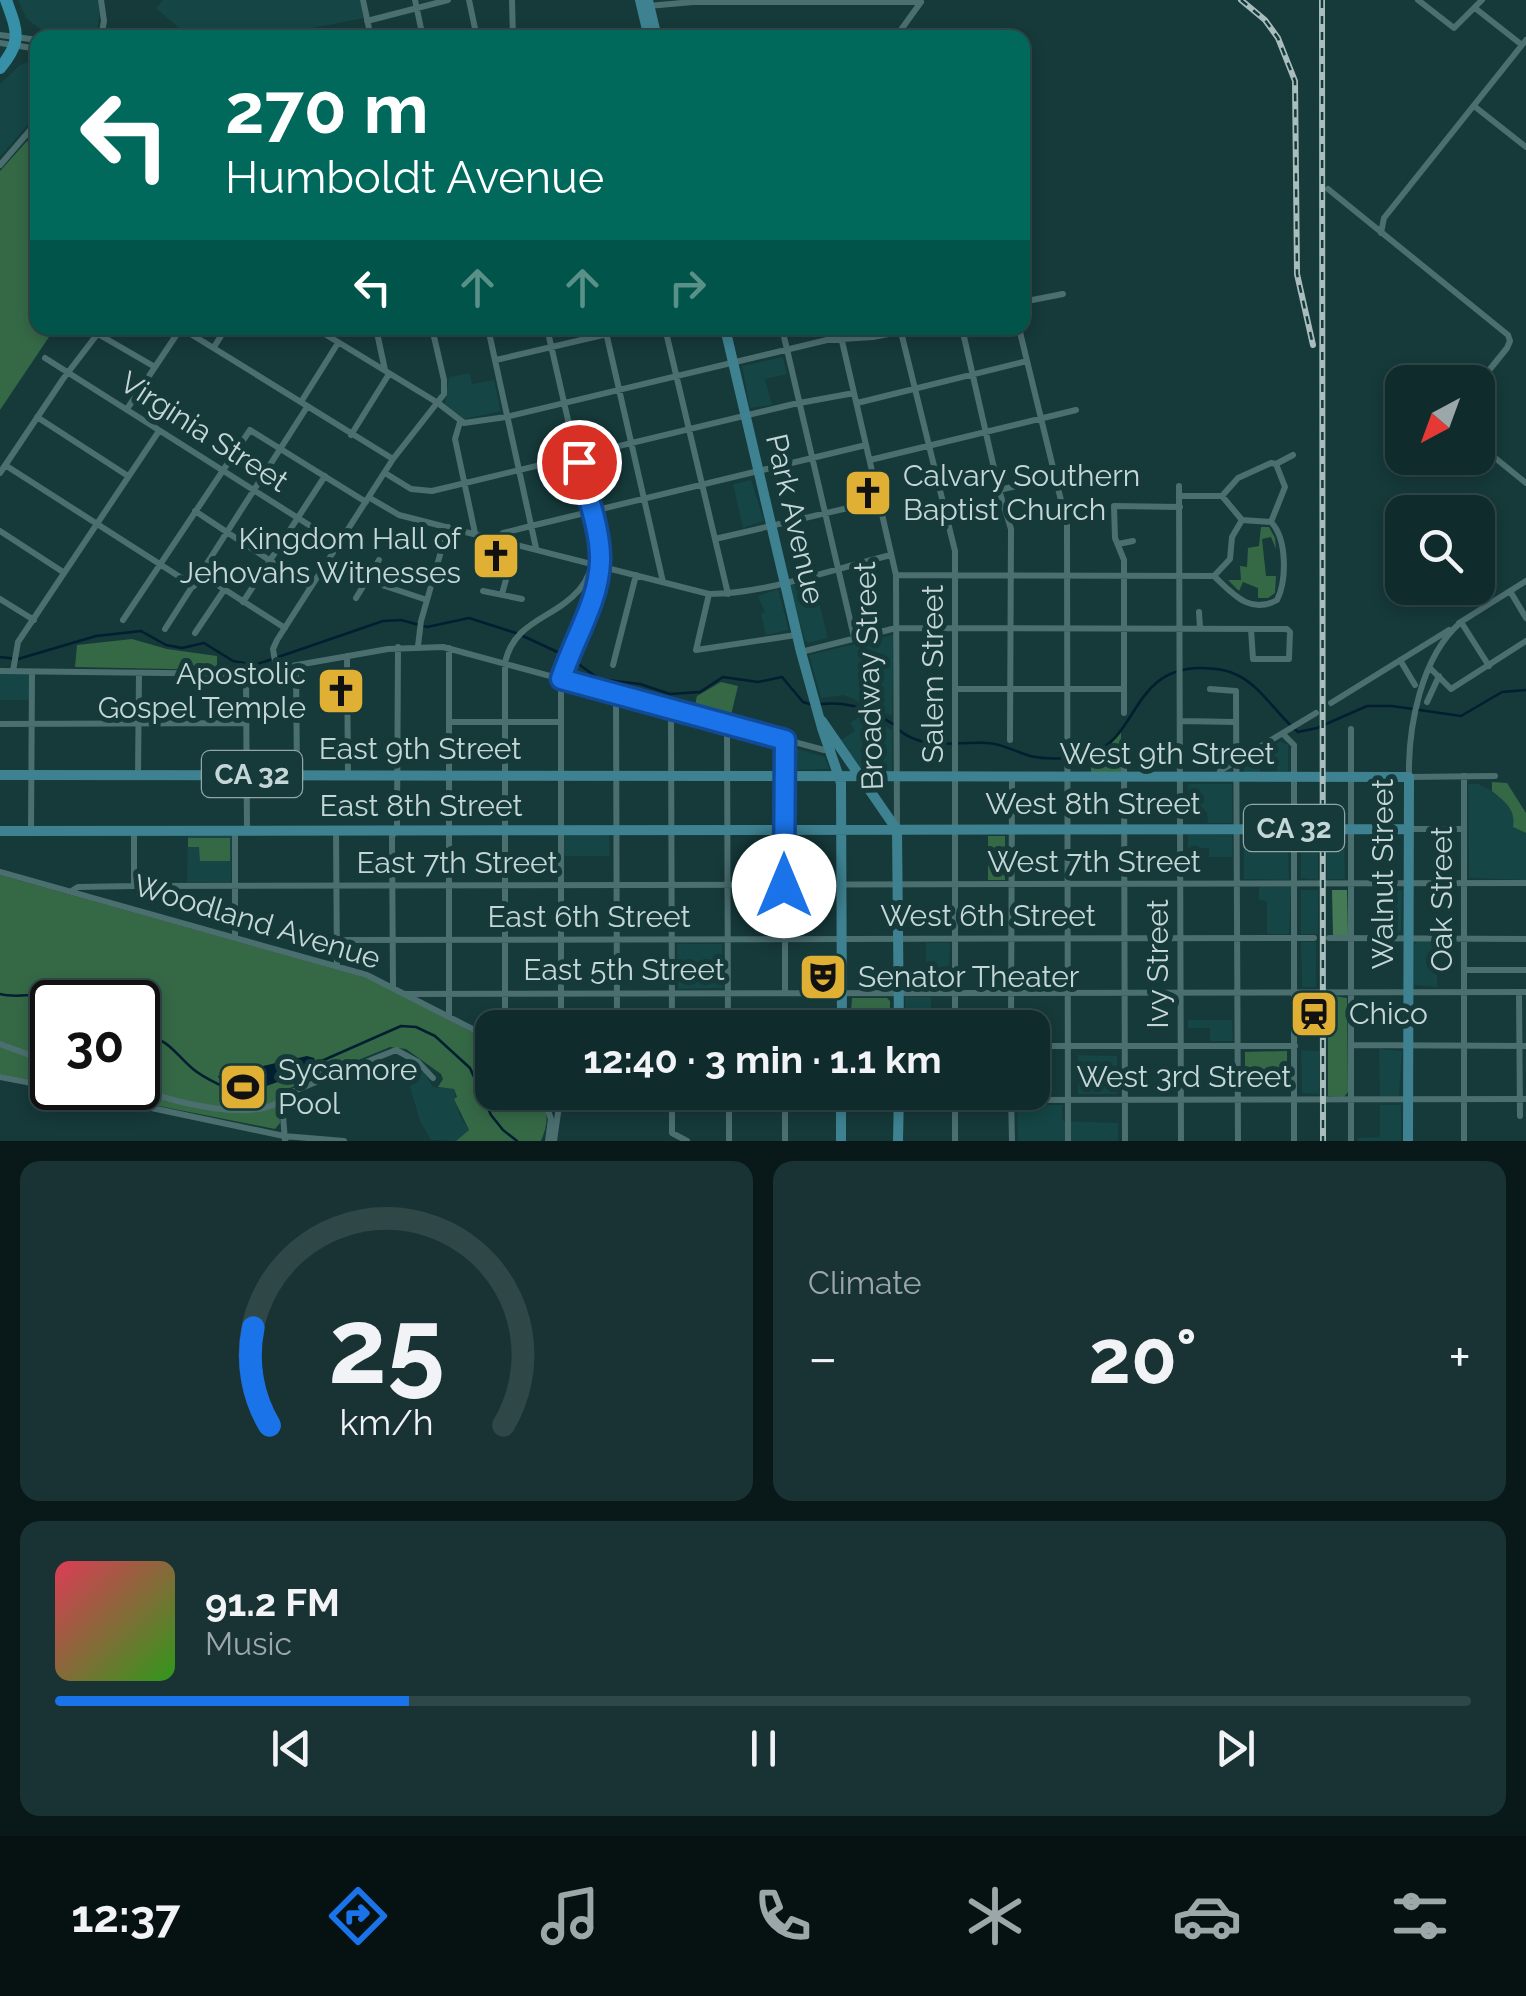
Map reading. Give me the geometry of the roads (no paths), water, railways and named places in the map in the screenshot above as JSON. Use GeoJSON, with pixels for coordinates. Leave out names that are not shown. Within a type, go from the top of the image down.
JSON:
{"type":"FeatureCollection","features":[{"type":"Feature","properties":{"kind":"highway"},"geometry":{"type":"LineString","coordinates":[[0,68],[16,41],[6,0]]}},
{"type":"Feature","properties":{"kind":"main road"},"geometry":{"type":"LineString","coordinates":[[645,3],[648,30]]}},
{"type":"Feature","properties":{"kind":"main road"},"geometry":{"type":"LineString","coordinates":[[645,3],[654,30]]}},
{"type":"Feature","properties":{"kind":"main road","name":"Park Avenue"},"geometry":{"type":"LineString","coordinates":[[726,335],[801,652],[822,719]]}},
{"type":"Feature","properties":{"kind":"main road"},"geometry":{"type":"LineString","coordinates":[[822,719],[828,750],[839,776],[842,1010]]}},
{"type":"Feature","properties":{"kind":"main road"},"geometry":{"type":"LineString","coordinates":[[822,719],[897,830]]}},
{"type":"Feature","properties":{"kind":"main road","name":"East 9th Street"},"geometry":{"type":"LineString","coordinates":[[0,775],[839,776]]}},
{"type":"Feature","properties":{"kind":"main road","name":"West 9th Street"},"geometry":{"type":"LineString","coordinates":[[839,776],[1408,778]]}},
{"type":"Feature","properties":{"kind":"main road","name":"Walnut Street"},"geometry":{"type":"LineString","coordinates":[[1408,778],[1408,1141]]}},
{"type":"Feature","properties":{"kind":"main road"},"geometry":{"type":"LineString","coordinates":[[878,828],[888,818]]}},
{"type":"Feature","properties":{"kind":"main road","name":"East 8th Street"},"geometry":{"type":"LineString","coordinates":[[0,831],[841,829]]}},
{"type":"Feature","properties":{"kind":"main road","name":"West 8th Street"},"geometry":{"type":"LineString","coordinates":[[841,829],[1407,829]]}},
{"type":"Feature","properties":{"kind":"main road","name":"Broadway Street"},"geometry":{"type":"LineString","coordinates":[[897,830],[899,1010]]}},
{"type":"Feature","properties":{"kind":"main road"},"geometry":{"type":"LineString","coordinates":[[841,1110],[841,1141]]}},
{"type":"Feature","properties":{"kind":"main road"},"geometry":{"type":"LineString","coordinates":[[898,1141],[899,1110]]}},
{"type":"Feature","properties":{"kind":"street"},"geometry":{"type":"LineString","coordinates":[[101,0],[102,30]]}},
{"type":"Feature","properties":{"kind":"street"},"geometry":{"type":"LineString","coordinates":[[362,0],[369,30]]}},
{"type":"Feature","properties":{"kind":"street"},"geometry":{"type":"LineString","coordinates":[[367,20],[416,4],[448,0]]}},
{"type":"Feature","properties":{"kind":"street"},"geometry":{"type":"LineString","coordinates":[[469,0],[475,30]]}},
{"type":"Feature","properties":{"kind":"street"},"geometry":{"type":"LineString","coordinates":[[512,0],[513,30]]}},
{"type":"Feature","properties":{"kind":"street"},"geometry":{"type":"LineString","coordinates":[[1418,0],[1454,28],[1482,0]]}},
{"type":"Feature","properties":{"kind":"street"},"geometry":{"type":"LineString","coordinates":[[645,3],[922,1]]}},
{"type":"Feature","properties":{"kind":"street"},"geometry":{"type":"LineString","coordinates":[[901,30],[922,1]]}},
{"type":"Feature","properties":{"kind":"street"},"geometry":{"type":"LineString","coordinates":[[416,4],[421,30]]}},
{"type":"Feature","properties":{"kind":"street"},"geometry":{"type":"LineString","coordinates":[[1382,233],[1384,218],[1524,42],[1475,8]]}},
{"type":"Feature","properties":{"kind":"street"},"geometry":{"type":"LineString","coordinates":[[0,35],[30,46]]}},
{"type":"Feature","properties":{"kind":"street"},"geometry":{"type":"LineString","coordinates":[[0,43],[30,40]]}},
{"type":"Feature","properties":{"kind":"street"},"geometry":{"type":"LineString","coordinates":[[1474,106],[1526,147]]}},
{"type":"Feature","properties":{"kind":"street"},"geometry":{"type":"LineString","coordinates":[[0,164],[30,130]]}},
{"type":"Feature","properties":{"kind":"street"},"geometry":{"type":"LineString","coordinates":[[1328,189],[1508,335],[1508,348],[1494,365]]}},
{"type":"Feature","properties":{"kind":"street"},"geometry":{"type":"LineString","coordinates":[[1030,300],[1062,294]]}},
{"type":"Feature","properties":{"kind":"street"},"geometry":{"type":"LineString","coordinates":[[97,335],[3,469],[98,522],[194,586]]}},
{"type":"Feature","properties":{"kind":"street"},"geometry":{"type":"LineString","coordinates":[[106,335],[154,366]]}},
{"type":"Feature","properties":{"kind":"street"},"geometry":{"type":"LineString","coordinates":[[127,410],[176,335]]}},
{"type":"Feature","properties":{"kind":"street"},"geometry":{"type":"LineString","coordinates":[[193,335],[393,459]]}},
{"type":"Feature","properties":{"kind":"street"},"geometry":{"type":"LineString","coordinates":[[214,347],[222,335]]}},
{"type":"Feature","properties":{"kind":"street"},"geometry":{"type":"LineString","coordinates":[[326,335],[438,403],[460,422],[506,416],[869,335]]}},
{"type":"Feature","properties":{"kind":"street"},"geometry":{"type":"LineString","coordinates":[[351,435],[387,373],[378,335]]}},
{"type":"Feature","properties":{"kind":"street"},"geometry":{"type":"LineString","coordinates":[[276,668],[273,652],[284,628],[393,459],[438,403],[445,386],[434,335]]}},
{"type":"Feature","properties":{"kind":"street"},"geometry":{"type":"LineString","coordinates":[[490,335],[536,549]]}},
{"type":"Feature","properties":{"kind":"street"},"geometry":{"type":"LineString","coordinates":[[549,335],[597,544],[592,598],[561,679],[561,1010]]}},
{"type":"Feature","properties":{"kind":"street"},"geometry":{"type":"LineString","coordinates":[[496,360],[592,335]]}},
{"type":"Feature","properties":{"kind":"street"},"geometry":{"type":"LineString","coordinates":[[606,335],[663,582]]}},
{"type":"Feature","properties":{"kind":"street"},"geometry":{"type":"LineString","coordinates":[[667,335],[728,594]]}},
{"type":"Feature","properties":{"kind":"street"},"geometry":{"type":"LineString","coordinates":[[784,335],[854,638]]}},
{"type":"Feature","properties":{"kind":"street","name":"Broadway Street"},"geometry":{"type":"LineString","coordinates":[[841,335],[896,575],[897,830]]}},
{"type":"Feature","properties":{"kind":"street","name":"Salem Street"},"geometry":{"type":"LineString","coordinates":[[902,335],[954,542],[955,1010]]}},
{"type":"Feature","properties":{"kind":"street"},"geometry":{"type":"LineString","coordinates":[[964,335],[1011,529],[1010,740]]}},
{"type":"Feature","properties":{"kind":"street"},"geometry":{"type":"LineString","coordinates":[[1021,335],[1066,525],[1068,1141]]}},
{"type":"Feature","properties":{"kind":"street"},"geometry":{"type":"LineString","coordinates":[[166,629],[255,491],[338,342]]}},
{"type":"Feature","properties":{"kind":"street","name":"Virginia Street"},"geometry":{"type":"LineString","coordinates":[[44,358],[339,544]]}},
{"type":"Feature","properties":{"kind":"street"},"geometry":{"type":"LineString","coordinates":[[857,403],[1027,362]]}},
{"type":"Feature","properties":{"kind":"street"},"geometry":{"type":"LineString","coordinates":[[385,472],[420,492],[854,393]]}},
{"type":"Feature","properties":{"kind":"street"},"geometry":{"type":"LineString","coordinates":[[870,460],[1076,410]]}},
{"type":"Feature","properties":{"kind":"street"},"geometry":{"type":"LineString","coordinates":[[37,416],[128,476]]}},
{"type":"Feature","properties":{"kind":"street"},"geometry":{"type":"LineString","coordinates":[[460,422],[454,439],[475,533]]}},
{"type":"Feature","properties":{"kind":"street"},"geometry":{"type":"LineString","coordinates":[[13,669],[18,642],[159,430]]}},
{"type":"Feature","properties":{"kind":"street"},"geometry":{"type":"LineString","coordinates":[[123,620],[250,430],[399,515],[709,594],[728,594],[892,555]]}},
{"type":"Feature","properties":{"kind":"street"},"geometry":{"type":"LineString","coordinates":[[497,538],[530,526],[866,445]]}},
{"type":"Feature","properties":{"kind":"street"},"geometry":{"type":"LineString","coordinates":[[1180,496],[1222,496],[1246,474],[1293,455]]}},
{"type":"Feature","properties":{"kind":"street"},"geometry":{"type":"LineString","coordinates":[[1495,458],[1526,483]]}},
{"type":"Feature","properties":{"kind":"street"},"geometry":{"type":"LineString","coordinates":[[1270,522],[1286,487],[1276,464]]}},
{"type":"Feature","properties":{"kind":"street"},"geometry":{"type":"LineString","coordinates":[[243,602],[325,476]]}},
{"type":"Feature","properties":{"kind":"street"},"geometry":{"type":"LineString","coordinates":[[999,490],[1055,478]]}},
{"type":"Feature","properties":{"kind":"street","name":"Ivy Street"},"geometry":{"type":"LineString","coordinates":[[1179,486],[1181,1141]]}},
{"type":"Feature","properties":{"kind":"street"},"geometry":{"type":"LineString","coordinates":[[896,575],[1214,576],[1245,603],[1269,604],[1277,600],[1282,588],[1280,534],[1270,522],[1242,520],[1222,496]]}},
{"type":"Feature","properties":{"kind":"street"},"geometry":{"type":"LineString","coordinates":[[715,539],[878,500]]}},
{"type":"Feature","properties":{"kind":"street"},"geometry":{"type":"LineString","coordinates":[[1124,713],[1124,576],[1114,506],[1180,507]]}},
{"type":"Feature","properties":{"kind":"street"},"geometry":{"type":"LineString","coordinates":[[195,511],[310,587]]}},
{"type":"Feature","properties":{"kind":"street"},"geometry":{"type":"LineString","coordinates":[[1214,576],[1230,559],[1232,537],[1242,520]]}},
{"type":"Feature","properties":{"kind":"street"},"geometry":{"type":"LineString","coordinates":[[418,646],[421,621],[448,526]]}},
{"type":"Feature","properties":{"kind":"street"},"geometry":{"type":"LineString","coordinates":[[0,532],[63,572]]}},
{"type":"Feature","properties":{"kind":"street"},"geometry":{"type":"LineString","coordinates":[[1118,544],[1134,541]]}},
{"type":"Feature","properties":{"kind":"street"},"geometry":{"type":"LineString","coordinates":[[502,594],[516,544]]}},
{"type":"Feature","properties":{"kind":"street"},"geometry":{"type":"LineString","coordinates":[[356,598],[379,560]]}},
{"type":"Feature","properties":{"kind":"street"},"geometry":{"type":"LineString","coordinates":[[582,560],[588,576]]}},
{"type":"Feature","properties":{"kind":"street"},"geometry":{"type":"LineString","coordinates":[[504,1010],[506,663],[522,630],[569,600],[596,565]]}},
{"type":"Feature","properties":{"kind":"street"},"geometry":{"type":"LineString","coordinates":[[612,665],[636,575]]}},
{"type":"Feature","properties":{"kind":"street"},"geometry":{"type":"LineString","coordinates":[[202,576],[284,628]]}},
{"type":"Feature","properties":{"kind":"street"},"geometry":{"type":"LineString","coordinates":[[367,580],[427,600]]}},
{"type":"Feature","properties":{"kind":"street"},"geometry":{"type":"LineString","coordinates":[[1331,703],[1526,580]]}},
{"type":"Feature","properties":{"kind":"street"},"geometry":{"type":"LineString","coordinates":[[195,633],[224,590]]}},
{"type":"Feature","properties":{"kind":"street"},"geometry":{"type":"LineString","coordinates":[[483,591],[522,599]]}},
{"type":"Feature","properties":{"kind":"street"},"geometry":{"type":"LineString","coordinates":[[1510,591],[1525,615]]}},
{"type":"Feature","properties":{"kind":"street"},"geometry":{"type":"LineString","coordinates":[[709,594],[696,650],[797,634]]}},
{"type":"Feature","properties":{"kind":"street"},"geometry":{"type":"LineString","coordinates":[[0,599],[34,620]]}},
{"type":"Feature","properties":{"kind":"street"},"geometry":{"type":"LineString","coordinates":[[1200,612],[1204,628]]}},
{"type":"Feature","properties":{"kind":"street"},"geometry":{"type":"LineString","coordinates":[[1461,622],[1489,666]]}},
{"type":"Feature","properties":{"kind":"street","name":"Walnut Street"},"geometry":{"type":"LineString","coordinates":[[1408,778],[1408,740],[1417,706],[1444,638],[1461,622]]}},
{"type":"Feature","properties":{"kind":"street"},"geometry":{"type":"LineString","coordinates":[[801,652],[896,628],[1204,628],[1252,629],[1287,630],[1289,659],[1253,660],[1252,629]]}},
{"type":"Feature","properties":{"kind":"street"},"geometry":{"type":"LineString","coordinates":[[1430,668],[1449,688],[1526,641]]}},
{"type":"Feature","properties":{"kind":"street"},"geometry":{"type":"LineString","coordinates":[[1422,646],[1431,648],[1434,658]]}},
{"type":"Feature","properties":{"kind":"street"},"geometry":{"type":"LineString","coordinates":[[393,988],[398,647]]}},
{"type":"Feature","properties":{"kind":"street"},"geometry":{"type":"LineString","coordinates":[[0,671],[246,674],[398,647],[449,648],[837,752],[852,764]]}},
{"type":"Feature","properties":{"kind":"street"},"geometry":{"type":"LineString","coordinates":[[449,648],[449,1017]]}},
{"type":"Feature","properties":{"kind":"street"},"geometry":{"type":"LineString","coordinates":[[347,656],[348,774]]}},
{"type":"Feature","properties":{"kind":"street"},"geometry":{"type":"LineString","coordinates":[[1400,660],[1415,685]]}},
{"type":"Feature","properties":{"kind":"street"},"geometry":{"type":"LineString","coordinates":[[296,665],[297,774]]}},
{"type":"Feature","properties":{"kind":"street"},"geometry":{"type":"LineString","coordinates":[[31,831],[32,672]]}},
{"type":"Feature","properties":{"kind":"street"},"geometry":{"type":"LineString","coordinates":[[138,774],[139,673]]}},
{"type":"Feature","properties":{"kind":"street"},"geometry":{"type":"LineString","coordinates":[[235,938],[235,886],[246,774],[246,674]]}},
{"type":"Feature","properties":{"kind":"street"},"geometry":{"type":"LineString","coordinates":[[1427,702],[1439,676]]}},
{"type":"Feature","properties":{"kind":"street"},"geometry":{"type":"LineString","coordinates":[[955,689],[1124,689]]}},
{"type":"Feature","properties":{"kind":"street"},"geometry":{"type":"LineString","coordinates":[[1210,689],[1236,691],[1238,1141]]}},
{"type":"Feature","properties":{"kind":"street"},"geometry":{"type":"LineString","coordinates":[[616,694],[617,1010]]}},
{"type":"Feature","properties":{"kind":"street"},"geometry":{"type":"LineString","coordinates":[[672,710],[672,1010]]}},
{"type":"Feature","properties":{"kind":"street"},"geometry":{"type":"LineString","coordinates":[[1218,779],[1220,771],[1316,714]]}},
{"type":"Feature","properties":{"kind":"street"},"geometry":{"type":"LineString","coordinates":[[1181,721],[1236,722]]}},
{"type":"Feature","properties":{"kind":"street"},"geometry":{"type":"LineString","coordinates":[[449,722],[560,722]]}},
{"type":"Feature","properties":{"kind":"street"},"geometry":{"type":"LineString","coordinates":[[0,724],[246,723]]}},
{"type":"Feature","properties":{"kind":"street"},"geometry":{"type":"LineString","coordinates":[[728,724],[728,1010]]}},
{"type":"Feature","properties":{"kind":"street"},"geometry":{"type":"LineString","coordinates":[[1350,728],[1351,1141]]}},
{"type":"Feature","properties":{"kind":"street"},"geometry":{"type":"LineString","coordinates":[[1288,731],[1294,746],[1294,1141]]}},
{"type":"Feature","properties":{"kind":"street"},"geometry":{"type":"LineString","coordinates":[[785,740],[785,890]]}},
{"type":"Feature","properties":{"kind":"street"},"geometry":{"type":"LineString","coordinates":[[1124,754],[1125,1141]]}},
{"type":"Feature","properties":{"kind":"street","name":"Oak Street"},"geometry":{"type":"LineString","coordinates":[[1464,776],[1464,1141]]}},
{"type":"Feature","properties":{"kind":"street","name":"West 9th Street"},"geometry":{"type":"LineString","coordinates":[[1408,778],[1496,776]]}},
{"type":"Feature","properties":{"kind":"street"},"geometry":{"type":"LineString","coordinates":[[1011,1010],[1012,779]]}},
{"type":"Feature","properties":{"kind":"street","name":"West 8th Street"},"geometry":{"type":"LineString","coordinates":[[1407,829],[1464,829]]}},
{"type":"Feature","properties":{"kind":"street"},"geometry":{"type":"LineString","coordinates":[[336,830],[337,966]]}},
{"type":"Feature","properties":{"kind":"street"},"geometry":{"type":"LineString","coordinates":[[134,831],[134,886]]}},
{"type":"Feature","properties":{"kind":"street","name":"Woodland Avenue"},"geometry":{"type":"LineString","coordinates":[[0,872],[368,975],[475,1030]]}},
{"type":"Feature","properties":{"kind":"street","name":"West 7th Street"},"geometry":{"type":"LineString","coordinates":[[842,885],[1526,883]]}},
{"type":"Feature","properties":{"kind":"street","name":"East 7th Street"},"geometry":{"type":"LineString","coordinates":[[74,890],[134,886],[728,885],[785,890],[842,885]]}},
{"type":"Feature","properties":{"kind":"street"},"geometry":{"type":"LineString","coordinates":[[58,898],[60,887]]}},
{"type":"Feature","properties":{"kind":"street"},"geometry":{"type":"LineString","coordinates":[[785,935],[785,992]]}},
{"type":"Feature","properties":{"kind":"street","name":"East 6th Street"},"geometry":{"type":"LineString","coordinates":[[337,940],[728,939],[785,935],[842,939]]}},
{"type":"Feature","properties":{"kind":"street","name":"West 6th Street"},"geometry":{"type":"LineString","coordinates":[[842,939],[1314,938]]}},
{"type":"Feature","properties":{"kind":"street"},"geometry":{"type":"LineString","coordinates":[[1329,938],[1526,938]]}},
{"type":"Feature","properties":{"kind":"street"},"geometry":{"type":"LineString","coordinates":[[280,962],[283,952]]}},
{"type":"Feature","properties":{"kind":"street"},"geometry":{"type":"LineString","coordinates":[[1464,970],[1526,970]]}},
{"type":"Feature","properties":{"kind":"street"},"geometry":{"type":"LineString","coordinates":[[1520,1116],[1522,992]]}},
{"type":"Feature","properties":{"kind":"street","name":"East 5th Street"},"geometry":{"type":"LineString","coordinates":[[405,994],[1522,992]]}},
{"type":"Feature","properties":{"kind":"street"},"geometry":{"type":"LineString","coordinates":[[0,1044],[30,1055]]}},
{"type":"Feature","properties":{"kind":"street"},"geometry":{"type":"LineString","coordinates":[[1351,1045],[1523,1046]]}},
{"type":"Feature","properties":{"kind":"street"},"geometry":{"type":"LineString","coordinates":[[1050,1046],[1295,1046]]}},
{"type":"Feature","properties":{"kind":"street"},"geometry":{"type":"LineString","coordinates":[[160,1096],[243,1111],[258,1110],[388,1051],[402,1051],[434,1078]]}},
{"type":"Feature","properties":{"kind":"street"},"geometry":{"type":"LineString","coordinates":[[0,1077],[30,1082]]}},
{"type":"Feature","properties":{"kind":"street","name":"West 3rd Street"},"geometry":{"type":"LineString","coordinates":[[1050,1099],[1523,1099]]}},
{"type":"Feature","properties":{"kind":"street"},"geometry":{"type":"LineString","coordinates":[[282,1102],[284,1138]]}},
{"type":"Feature","properties":{"kind":"street"},"geometry":{"type":"LineString","coordinates":[[158,1110],[284,1138],[344,1141]]}},
{"type":"Feature","properties":{"kind":"street"},"geometry":{"type":"LineString","coordinates":[[549,1110],[554,1128]]}},
{"type":"Feature","properties":{"kind":"street"},"geometry":{"type":"LineString","coordinates":[[549,1141],[558,1110]]}},
{"type":"Feature","properties":{"kind":"street"},"geometry":{"type":"LineString","coordinates":[[672,1110],[672,1133],[687,1141]]}},
{"type":"Feature","properties":{"kind":"street"},"geometry":{"type":"LineString","coordinates":[[729,1110],[730,1139]]}},
{"type":"Feature","properties":{"kind":"street"},"geometry":{"type":"LineString","coordinates":[[785,1110],[786,1141]]}},
{"type":"Feature","properties":{"kind":"street"},"geometry":{"type":"LineString","coordinates":[[955,1110],[956,1141]]}},
{"type":"Feature","properties":{"kind":"street"},"geometry":{"type":"LineString","coordinates":[[1011,1110],[1012,1141]]}},
{"type":"Feature","properties":{"kind":"water","name":"Sycamore Pool"},"geometry":{"type":"Polygon","coordinates":[[[307,1056],[314,1058],[318,1068],[229,1099],[218,1076],[307,1056]]]}},
{"type":"Feature","properties":{"kind":"waterway"},"geometry":{"type":"LineString","coordinates":[[0,657],[18,659],[96,636],[141,631],[166,645],[182,648],[204,643],[233,661],[255,665],[383,621],[401,620],[427,627],[469,618],[516,633]]}},
{"type":"Feature","properties":{"kind":"waterway"},"geometry":{"type":"LineString","coordinates":[[523,636],[566,656]]}},
{"type":"Feature","properties":{"kind":"waterway"},"geometry":{"type":"LineString","coordinates":[[573,660],[599,679],[640,684],[670,694],[700,692],[723,677],[758,682],[782,677],[803,702],[813,705]]}},
{"type":"Feature","properties":{"kind":"waterway"},"geometry":{"type":"LineString","coordinates":[[899,730],[930,743],[992,743],[1044,758],[1084,756],[1119,734],[1148,691],[1161,679],[1177,671],[1200,668],[1224,670],[1246,680],[1298,732],[1367,706],[1461,716],[1502,692],[1526,690]]}},
{"type":"Feature","properties":{"kind":"waterway"},"geometry":{"type":"LineString","coordinates":[[821,704],[858,707],[893,724]]}},
{"type":"Feature","properties":{"kind":"waterway"},"geometry":{"type":"LineString","coordinates":[[0,994],[30,995]]}},
{"type":"Feature","properties":{"kind":"waterway"},"geometry":{"type":"LineString","coordinates":[[317,1063],[401,1026],[416,1027],[435,1036],[470,1068],[491,1115],[517,1141]]}},
{"type":"Feature","properties":{"kind":"waterway"},"geometry":{"type":"LineString","coordinates":[[160,1040],[196,1072],[222,1086]]}},
{"type":"Feature","properties":{"kind":"railway"},"geometry":{"type":"LineString","coordinates":[[1241,0],[1265,20],[1278,38],[1295,81],[1297,274],[1313,345]]}},
{"type":"Feature","properties":{"kind":"railway"},"geometry":{"type":"LineString","coordinates":[[1322,0],[1323,1141]]}},
{"type":"Feature","properties":{"kind":"place","name":"Calvary Southern Baptist Church"},"geometry":{"type":"Point","coordinates":[868,493]}},
{"type":"Feature","properties":{"kind":"place","name":"Kingdom Hall of Jehovahs Witnesses"},"geometry":{"type":"Point","coordinates":[496,556]}},
{"type":"Feature","properties":{"kind":"place","name":"Apostolic Gospel Temple"},"geometry":{"type":"Point","coordinates":[341,691]}},
{"type":"Feature","properties":{"kind":"place","name":"Senator Theater"},"geometry":{"type":"Point","coordinates":[823,977]}},
{"type":"Feature","properties":{"kind":"place","name":"Chico"},"geometry":{"type":"Point","coordinates":[1314,1014]}},
{"type":"Feature","properties":{"kind":"place","name":"Sycamore Pool"},"geometry":{"type":"Point","coordinates":[243,1087]}}]}
